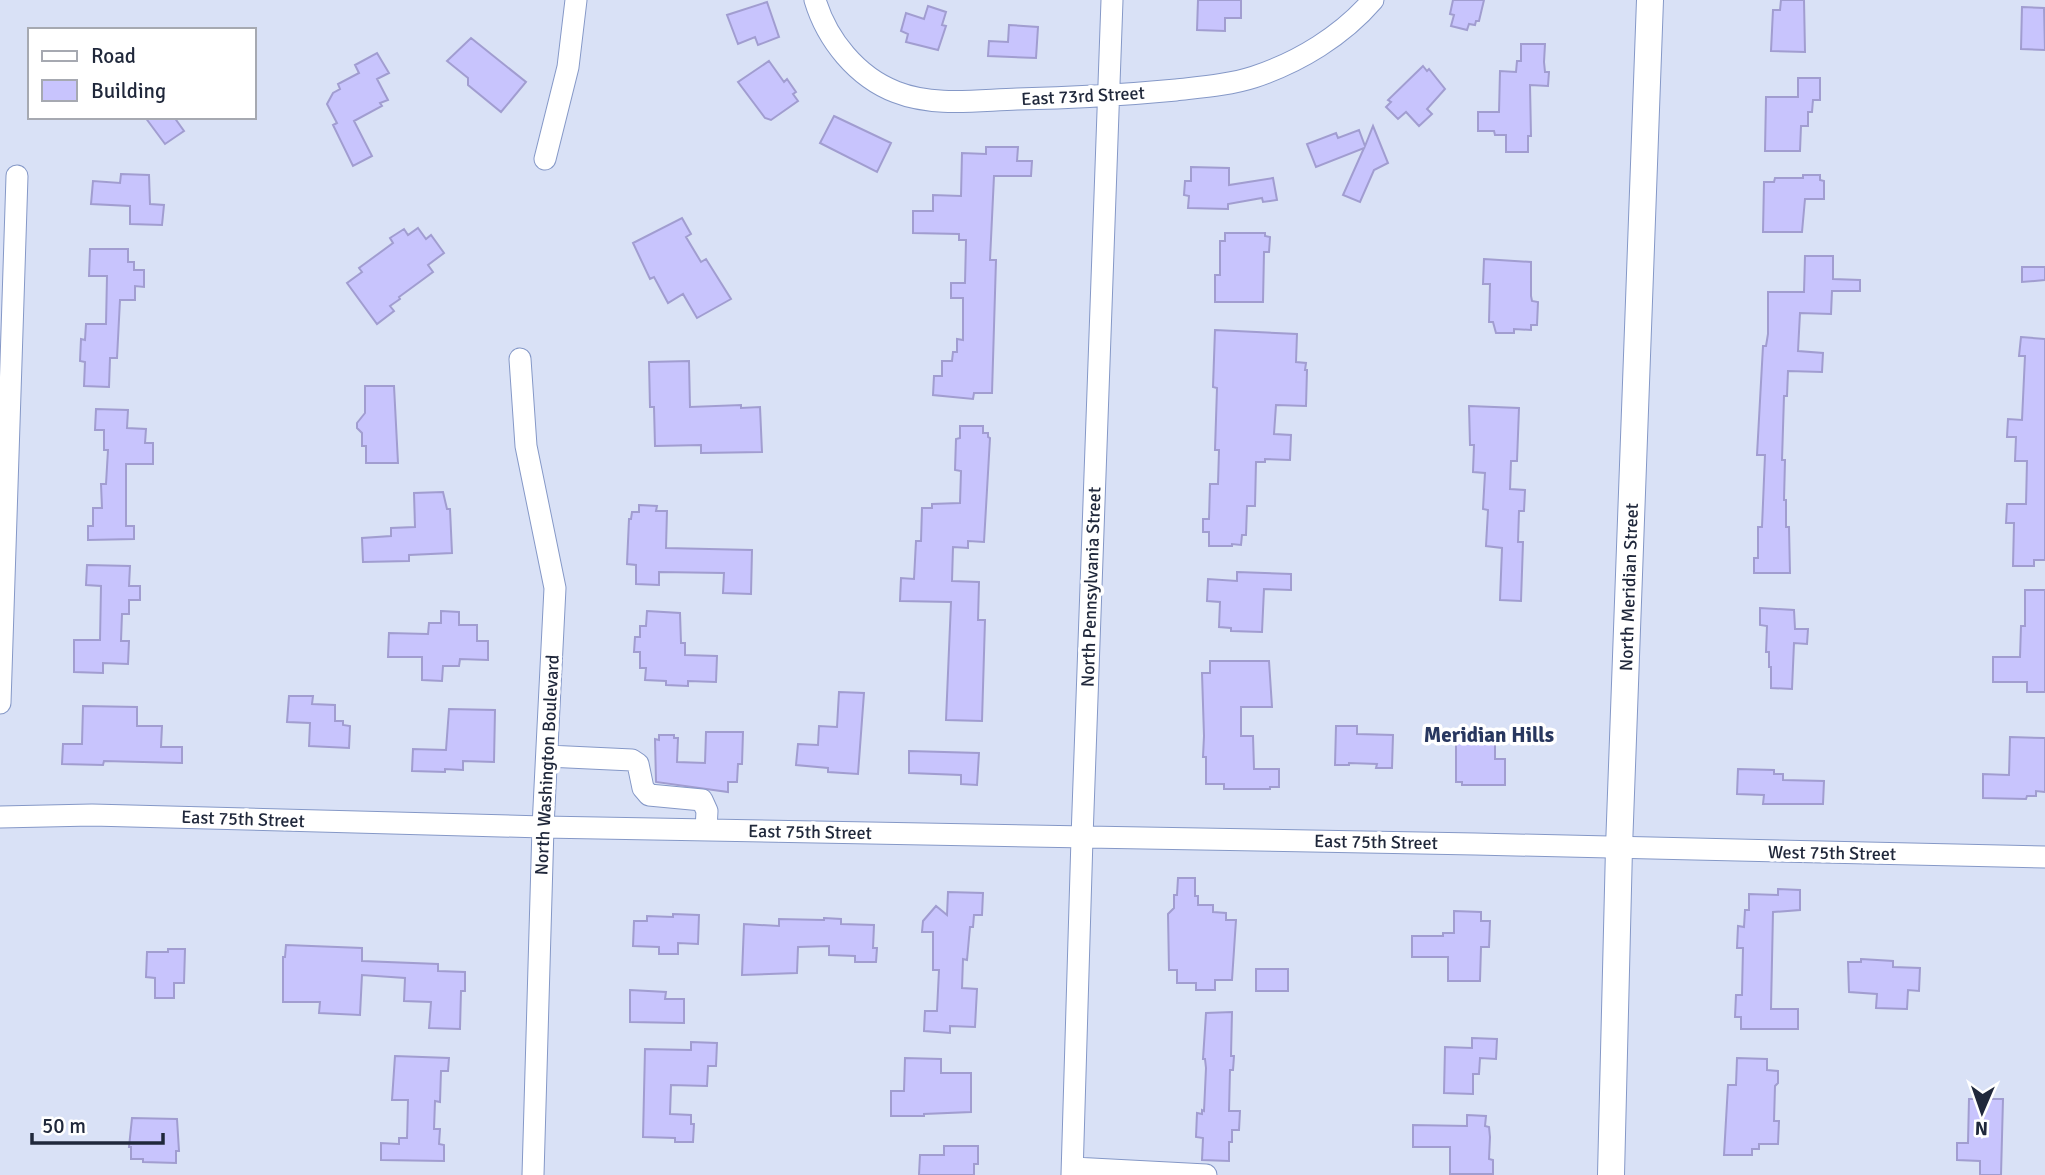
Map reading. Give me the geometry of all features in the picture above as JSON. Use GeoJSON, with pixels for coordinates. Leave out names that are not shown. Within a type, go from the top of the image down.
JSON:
{"type":"FeatureCollection","features":[{"type":"Feature","properties":{"kind":"main road","name":"North Meridian Street"},"geometry":{"type":"LineString","coordinates":[[1611,1175],[1619,848],[1650,0]]}},
{"type":"Feature","properties":{"kind":"street"},"geometry":{"type":"LineString","coordinates":[[545,159],[568,67],[576,0]]}},
{"type":"Feature","properties":{"kind":"street","name":"East 73rd Street"},"geometry":{"type":"LineString","coordinates":[[815,0],[826,28],[848,59],[880,85],[900,94],[939,101],[1108,97],[1212,86],[1264,73],[1292,62],[1331,38],[1373,0]]}},
{"type":"Feature","properties":{"kind":"street","name":"North Pennsylvania Street"},"geometry":{"type":"LineString","coordinates":[[1073,1171],[1112,0]]}},
{"type":"Feature","properties":{"kind":"street"},"geometry":{"type":"LineString","coordinates":[[0,703],[17,176]]}},
{"type":"Feature","properties":{"kind":"street","name":"North Washington Boulevard"},"geometry":{"type":"LineString","coordinates":[[520,359],[526,446],[555,588],[543,827],[533,1175]]}},
{"type":"Feature","properties":{"kind":"street"},"geometry":{"type":"LineString","coordinates":[[547,756],[632,760],[638,764],[643,788],[649,795],[702,800],[706,811],[706,830]]}},
{"type":"Feature","properties":{"kind":"street","name":"East 75th Street"},"geometry":{"type":"LineString","coordinates":[[0,817],[92,815],[543,827],[1619,848]]}},
{"type":"Feature","properties":{"kind":"street","name":"West 75th Street"},"geometry":{"type":"LineString","coordinates":[[1619,848],[2045,857]]}},
{"type":"Feature","properties":{"kind":"street"},"geometry":{"type":"LineString","coordinates":[[1073,1171],[1206,1175]]}},
{"type":"Feature","properties":{"kind":"building"},"geometry":{"type":"Polygon","coordinates":[[[1198,0],[1241,0],[1241,18],[1225,18],[1225,31],[1197,30],[1198,0]]]}},
{"type":"Feature","properties":{"kind":"building"},"geometry":{"type":"Polygon","coordinates":[[[1453,0],[1484,0],[1479,21],[1476,21],[1475,25],[1469,24],[1467,30],[1451,26],[1454,15],[1450,14],[1453,0]]]}},
{"type":"Feature","properties":{"kind":"building"},"geometry":{"type":"Polygon","coordinates":[[[1781,0],[1804,0],[1805,52],[1771,51],[1773,10],[1780,10],[1781,0]]]}},
{"type":"Feature","properties":{"kind":"building"},"geometry":{"type":"Polygon","coordinates":[[[767,2],[779,37],[758,45],[755,37],[738,44],[727,15],[767,2]]]}},
{"type":"Feature","properties":{"kind":"building"},"geometry":{"type":"Polygon","coordinates":[[[928,6],[946,12],[942,25],[946,26],[938,50],[906,42],[908,34],[901,31],[906,13],[924,19],[928,6]]]}},
{"type":"Feature","properties":{"kind":"building"},"geometry":{"type":"Polygon","coordinates":[[[2022,7],[2044,8],[2045,50],[2021,49],[2022,7]]]}},
{"type":"Feature","properties":{"kind":"building"},"geometry":{"type":"Polygon","coordinates":[[[1009,25],[1038,27],[1036,58],[988,56],[989,41],[1008,42],[1009,25]]]}},
{"type":"Feature","properties":{"kind":"building"},"geometry":{"type":"Polygon","coordinates":[[[471,38],[526,82],[501,112],[468,85],[468,78],[447,61],[471,38]]]}},
{"type":"Feature","properties":{"kind":"building"},"geometry":{"type":"Polygon","coordinates":[[[1521,44],[1545,44],[1544,62],[1545,72],[1549,72],[1548,86],[1530,85],[1531,136],[1528,136],[1528,152],[1506,152],[1506,135],[1495,135],[1494,131],[1478,131],[1478,112],[1499,112],[1500,71],[1516,72],[1517,61],[1521,61],[1521,44]]]}},
{"type":"Feature","properties":{"kind":"building"},"geometry":{"type":"Polygon","coordinates":[[[377,53],[389,73],[377,79],[388,100],[354,121],[372,156],[353,166],[333,125],[337,123],[327,104],[333,93],[340,89],[338,84],[359,73],[355,65],[377,53]]]}},
{"type":"Feature","properties":{"kind":"building"},"geometry":{"type":"Polygon","coordinates":[[[769,61],[784,82],[787,79],[796,92],[793,94],[798,101],[771,120],[765,118],[738,82],[769,61]]]}},
{"type":"Feature","properties":{"kind":"building"},"geometry":{"type":"Polygon","coordinates":[[[1423,66],[1427,71],[1429,69],[1445,89],[1427,109],[1432,114],[1419,126],[1406,112],[1398,119],[1386,107],[1391,102],[1388,100],[1423,66]]]}},
{"type":"Feature","properties":{"kind":"building"},"geometry":{"type":"Polygon","coordinates":[[[1798,78],[1820,78],[1820,100],[1813,100],[1812,112],[1808,112],[1808,126],[1801,126],[1800,151],[1765,151],[1766,97],[1798,97],[1798,78]]]}},
{"type":"Feature","properties":{"kind":"building"},"geometry":{"type":"Polygon","coordinates":[[[834,116],[891,143],[877,172],[820,143],[834,116]]]}},
{"type":"Feature","properties":{"kind":"building"},"geometry":{"type":"Polygon","coordinates":[[[146,119],[175,119],[184,131],[165,144],[146,119]]]}},
{"type":"Feature","properties":{"kind":"building"},"geometry":{"type":"Polygon","coordinates":[[[1373,126],[1388,163],[1374,170],[1360,202],[1343,195],[1364,148],[1316,167],[1307,144],[1336,133],[1338,138],[1359,130],[1365,146],[1373,126]]]}},
{"type":"Feature","properties":{"kind":"building"},"geometry":{"type":"Polygon","coordinates":[[[986,147],[1018,147],[1017,161],[1032,161],[1031,176],[994,176],[990,260],[996,260],[992,393],[974,393],[973,399],[933,395],[934,376],[942,376],[942,361],[952,361],[953,352],[957,352],[957,339],[963,340],[963,298],[951,298],[951,283],[965,283],[966,240],[959,240],[959,234],[913,233],[913,211],[933,211],[933,195],[961,196],[962,153],[986,154],[986,147]]]}},
{"type":"Feature","properties":{"kind":"building"},"geometry":{"type":"Polygon","coordinates":[[[1191,167],[1229,168],[1229,185],[1273,178],[1277,200],[1263,202],[1262,198],[1228,204],[1228,209],[1188,208],[1189,196],[1184,195],[1185,181],[1191,181],[1191,167]]]}},
{"type":"Feature","properties":{"kind":"building"},"geometry":{"type":"Polygon","coordinates":[[[121,174],[149,175],[150,204],[164,205],[162,225],[130,224],[130,206],[91,204],[93,181],[120,183],[121,174]]]}},
{"type":"Feature","properties":{"kind":"building"},"geometry":{"type":"Polygon","coordinates":[[[1803,175],[1820,175],[1820,180],[1824,181],[1824,199],[1805,199],[1802,232],[1763,232],[1764,182],[1774,182],[1775,178],[1803,178],[1803,175]]]}},
{"type":"Feature","properties":{"kind":"building"},"geometry":{"type":"Polygon","coordinates":[[[682,218],[691,234],[686,237],[701,262],[706,259],[731,299],[697,318],[683,294],[668,303],[654,277],[650,279],[633,243],[682,218]]]}},
{"type":"Feature","properties":{"kind":"building"},"geometry":{"type":"Polygon","coordinates":[[[418,228],[426,239],[431,235],[444,253],[428,265],[433,272],[399,297],[400,299],[390,306],[394,311],[377,324],[347,283],[362,272],[359,268],[393,243],[390,238],[404,229],[408,235],[418,228]]]}},
{"type":"Feature","properties":{"kind":"building"},"geometry":{"type":"Polygon","coordinates":[[[1225,233],[1265,233],[1265,236],[1270,237],[1269,252],[1264,252],[1263,302],[1215,302],[1215,275],[1220,275],[1220,241],[1225,241],[1225,233]]]}},
{"type":"Feature","properties":{"kind":"building"},"geometry":{"type":"Polygon","coordinates":[[[90,249],[128,249],[128,262],[134,262],[134,270],[144,270],[144,287],[135,286],[135,300],[120,300],[117,358],[110,358],[109,387],[84,386],[85,362],[80,361],[81,339],[85,340],[86,324],[106,324],[107,276],[89,276],[90,249]]]}},
{"type":"Feature","properties":{"kind":"building"},"geometry":{"type":"Polygon","coordinates":[[[1805,256],[1833,256],[1833,279],[1860,280],[1860,291],[1832,291],[1831,314],[1800,313],[1798,351],[1823,353],[1822,372],[1788,371],[1787,396],[1784,396],[1782,460],[1785,460],[1784,500],[1786,527],[1789,527],[1790,573],[1754,573],[1754,558],[1758,558],[1758,527],[1762,527],[1765,455],[1757,455],[1763,346],[1766,346],[1768,334],[1768,292],[1804,292],[1805,256]]]}},
{"type":"Feature","properties":{"kind":"building"},"geometry":{"type":"Polygon","coordinates":[[[1484,259],[1531,262],[1531,296],[1532,301],[1538,302],[1537,325],[1531,325],[1531,330],[1514,329],[1514,333],[1496,333],[1493,322],[1489,322],[1490,284],[1483,284],[1484,259]]]}},
{"type":"Feature","properties":{"kind":"building"},"geometry":{"type":"Polygon","coordinates":[[[2022,267],[2045,267],[2045,280],[2022,282],[2022,267]]]}},
{"type":"Feature","properties":{"kind":"building"},"geometry":{"type":"Polygon","coordinates":[[[1215,330],[1297,334],[1296,362],[1306,363],[1307,370],[1306,406],[1276,405],[1274,434],[1291,435],[1290,460],[1265,459],[1265,462],[1256,462],[1255,506],[1247,506],[1246,535],[1242,535],[1241,545],[1232,546],[1209,546],[1209,532],[1203,532],[1203,519],[1209,519],[1210,484],[1218,484],[1219,450],[1215,450],[1217,388],[1213,387],[1215,330]]]}},
{"type":"Feature","properties":{"kind":"building"},"geometry":{"type":"Polygon","coordinates":[[[2021,337],[2045,339],[2045,560],[2034,560],[2034,566],[2013,566],[2014,523],[2006,523],[2007,504],[2026,504],[2027,461],[2015,461],[2016,437],[2007,437],[2008,419],[2022,420],[2025,356],[2019,356],[2021,337]]]}},
{"type":"Feature","properties":{"kind":"building"},"geometry":{"type":"Polygon","coordinates":[[[689,361],[690,407],[760,407],[762,452],[701,453],[701,445],[655,446],[654,407],[650,407],[649,362],[689,361]]]}},
{"type":"Feature","properties":{"kind":"building"},"geometry":{"type":"Polygon","coordinates":[[[365,386],[394,386],[398,463],[366,463],[366,446],[362,446],[362,433],[357,428],[357,423],[365,413],[365,386]]]}},
{"type":"Feature","properties":{"kind":"building"},"geometry":{"type":"Polygon","coordinates":[[[1469,406],[1519,408],[1517,461],[1511,461],[1510,489],[1525,490],[1524,511],[1519,511],[1518,542],[1523,542],[1521,601],[1500,600],[1502,548],[1486,546],[1488,510],[1483,509],[1485,473],[1473,472],[1474,445],[1470,445],[1469,406]]]}},
{"type":"Feature","properties":{"kind":"building"},"geometry":{"type":"Polygon","coordinates":[[[96,409],[128,410],[127,428],[146,429],[145,443],[153,443],[153,464],[126,464],[126,526],[134,526],[134,539],[88,540],[88,526],[93,526],[93,508],[102,508],[101,484],[106,484],[108,450],[104,450],[104,430],[95,430],[96,409]]]}},
{"type":"Feature","properties":{"kind":"building"},"geometry":{"type":"Polygon","coordinates":[[[960,426],[983,426],[983,433],[988,433],[990,438],[984,542],[968,541],[968,548],[953,547],[952,581],[979,582],[978,620],[985,620],[982,721],[946,720],[951,602],[900,601],[901,578],[914,579],[916,541],[921,541],[922,508],[932,508],[932,504],[960,503],[961,471],[955,470],[956,439],[960,438],[960,426]]]}},
{"type":"Feature","properties":{"kind":"building"},"geometry":{"type":"Polygon","coordinates":[[[443,492],[447,509],[450,509],[452,553],[409,555],[409,561],[363,562],[362,538],[391,536],[391,528],[415,527],[414,493],[443,492]]]}},
{"type":"Feature","properties":{"kind":"building"},"geometry":{"type":"Polygon","coordinates":[[[639,505],[657,506],[656,511],[667,511],[666,548],[752,550],[751,594],[723,593],[724,573],[659,572],[659,585],[636,584],[636,565],[627,564],[629,519],[632,512],[639,512],[639,505]]]}},
{"type":"Feature","properties":{"kind":"building"},"geometry":{"type":"Polygon","coordinates":[[[87,565],[130,566],[129,586],[140,586],[140,600],[129,600],[129,614],[122,614],[121,641],[129,641],[128,664],[103,663],[103,673],[74,672],[74,640],[100,640],[101,586],[86,585],[87,565]]]}},
{"type":"Feature","properties":{"kind":"building"},"geometry":{"type":"Polygon","coordinates":[[[1237,572],[1291,574],[1291,590],[1264,589],[1262,632],[1231,631],[1231,628],[1219,627],[1220,602],[1207,601],[1208,579],[1237,581],[1237,572]]]}},
{"type":"Feature","properties":{"kind":"building"},"geometry":{"type":"Polygon","coordinates":[[[2025,590],[2045,590],[2045,692],[2027,692],[2027,682],[1993,682],[1993,657],[2020,657],[2021,626],[2025,626],[2025,590]]]}},
{"type":"Feature","properties":{"kind":"building"},"geometry":{"type":"Polygon","coordinates":[[[1760,608],[1794,610],[1795,629],[1808,629],[1807,644],[1794,643],[1792,689],[1771,688],[1769,652],[1766,652],[1767,626],[1760,625],[1760,608]]]}},
{"type":"Feature","properties":{"kind":"building"},"geometry":{"type":"Polygon","coordinates":[[[441,611],[459,612],[459,625],[477,625],[477,641],[488,641],[488,660],[460,659],[459,666],[443,666],[442,681],[422,680],[422,657],[388,657],[389,633],[428,634],[429,623],[441,623],[441,611]]]}},
{"type":"Feature","properties":{"kind":"building"},"geometry":{"type":"Polygon","coordinates":[[[647,611],[680,613],[681,643],[685,643],[685,655],[717,656],[716,682],[688,681],[688,686],[645,680],[646,668],[640,668],[640,652],[634,652],[635,637],[640,637],[640,626],[646,626],[647,611]]]}},
{"type":"Feature","properties":{"kind":"building"},"geometry":{"type":"Polygon","coordinates":[[[1210,661],[1269,661],[1272,707],[1241,707],[1241,736],[1253,736],[1254,769],[1279,769],[1279,787],[1224,789],[1224,784],[1206,784],[1202,673],[1210,673],[1210,661]]]}},
{"type":"Feature","properties":{"kind":"building"},"geometry":{"type":"Polygon","coordinates":[[[839,692],[864,693],[858,774],[828,772],[828,768],[796,765],[798,744],[818,745],[819,726],[837,727],[839,692]]]}},
{"type":"Feature","properties":{"kind":"building"},"geometry":{"type":"Polygon","coordinates":[[[289,696],[313,696],[312,704],[335,705],[335,721],[343,721],[343,725],[350,726],[349,748],[309,746],[310,723],[287,722],[289,696]]]}},
{"type":"Feature","properties":{"kind":"building"},"geometry":{"type":"Polygon","coordinates":[[[83,706],[137,707],[137,726],[162,726],[161,747],[182,747],[182,763],[104,761],[103,765],[62,764],[63,744],[82,744],[83,706]]]}},
{"type":"Feature","properties":{"kind":"building"},"geometry":{"type":"Polygon","coordinates":[[[449,709],[495,710],[494,762],[463,761],[463,770],[445,769],[445,772],[412,771],[413,749],[446,750],[449,709]]]}},
{"type":"Feature","properties":{"kind":"building"},"geometry":{"type":"Polygon","coordinates":[[[1336,726],[1357,726],[1357,734],[1393,735],[1392,768],[1376,768],[1377,764],[1335,765],[1336,726]]]}},
{"type":"Feature","properties":{"kind":"building"},"geometry":{"type":"Polygon","coordinates":[[[706,732],[743,732],[742,764],[738,764],[737,782],[728,782],[728,792],[656,782],[655,739],[659,740],[659,735],[674,735],[674,738],[678,738],[677,762],[705,763],[706,732]]]}},
{"type":"Feature","properties":{"kind":"building"},"geometry":{"type":"Polygon","coordinates":[[[1477,733],[1495,733],[1495,759],[1505,759],[1505,785],[1462,785],[1462,782],[1456,782],[1456,738],[1477,738],[1477,733]]]}},
{"type":"Feature","properties":{"kind":"building"},"geometry":{"type":"Polygon","coordinates":[[[2010,737],[2045,738],[2045,792],[2036,791],[2036,796],[2027,796],[2026,799],[1983,798],[1983,774],[2009,775],[2010,737]]]}},
{"type":"Feature","properties":{"kind":"building"},"geometry":{"type":"Polygon","coordinates":[[[909,751],[979,753],[977,785],[961,784],[961,775],[909,773],[909,751]]]}},
{"type":"Feature","properties":{"kind":"building"},"geometry":{"type":"Polygon","coordinates":[[[1738,769],[1774,770],[1774,774],[1783,774],[1783,780],[1824,781],[1823,804],[1763,804],[1764,795],[1737,794],[1738,769]]]}},
{"type":"Feature","properties":{"kind":"building"},"geometry":{"type":"Polygon","coordinates":[[[1178,878],[1195,878],[1198,905],[1213,905],[1213,912],[1226,913],[1226,920],[1236,920],[1232,980],[1215,980],[1215,990],[1196,990],[1196,983],[1177,983],[1177,970],[1169,970],[1168,914],[1174,908],[1178,878]]]}},
{"type":"Feature","properties":{"kind":"building"},"geometry":{"type":"Polygon","coordinates":[[[1778,889],[1800,890],[1800,910],[1773,912],[1771,1009],[1798,1009],[1798,1029],[1741,1029],[1741,1017],[1735,1017],[1736,995],[1742,995],[1743,948],[1737,948],[1738,926],[1744,927],[1745,910],[1749,910],[1749,894],[1778,895],[1778,889]]]}},
{"type":"Feature","properties":{"kind":"building"},"geometry":{"type":"Polygon","coordinates":[[[948,892],[983,893],[982,915],[974,915],[973,927],[970,927],[967,960],[963,959],[962,988],[977,989],[975,1027],[950,1026],[950,1033],[924,1031],[925,1011],[937,1011],[939,970],[933,970],[933,932],[922,932],[923,921],[936,906],[947,915],[948,892]]]}},
{"type":"Feature","properties":{"kind":"building"},"geometry":{"type":"Polygon","coordinates":[[[1454,911],[1481,912],[1481,921],[1490,921],[1489,947],[1481,947],[1480,981],[1448,981],[1448,957],[1412,957],[1412,936],[1443,936],[1443,933],[1454,933],[1454,911]]]}},
{"type":"Feature","properties":{"kind":"building"},"geometry":{"type":"Polygon","coordinates":[[[673,914],[699,915],[698,944],[678,943],[678,954],[659,954],[659,947],[633,946],[634,921],[647,921],[647,916],[673,917],[673,914]]]}},
{"type":"Feature","properties":{"kind":"building"},"geometry":{"type":"Polygon","coordinates":[[[779,919],[841,919],[841,924],[874,925],[873,948],[877,948],[876,962],[855,962],[855,956],[829,955],[829,946],[798,947],[797,973],[742,975],[744,924],[779,926],[779,919]]]}},
{"type":"Feature","properties":{"kind":"building"},"geometry":{"type":"Polygon","coordinates":[[[286,945],[362,948],[362,961],[438,964],[438,971],[465,972],[465,991],[461,991],[460,1029],[429,1028],[431,1002],[404,1001],[405,978],[362,975],[360,1015],[319,1013],[320,1002],[283,1002],[283,957],[286,945]]]}},
{"type":"Feature","properties":{"kind":"building"},"geometry":{"type":"Polygon","coordinates":[[[168,949],[185,949],[184,983],[174,983],[174,998],[155,998],[155,978],[146,977],[147,952],[168,952],[168,949]]]}},
{"type":"Feature","properties":{"kind":"building"},"geometry":{"type":"Polygon","coordinates":[[[1861,959],[1893,961],[1893,967],[1920,968],[1919,991],[1908,990],[1907,1009],[1876,1008],[1877,994],[1849,992],[1848,962],[1861,962],[1861,959]]]}},
{"type":"Feature","properties":{"kind":"building"},"geometry":{"type":"Polygon","coordinates":[[[1256,969],[1288,969],[1288,991],[1256,991],[1256,969]]]}},
{"type":"Feature","properties":{"kind":"building"},"geometry":{"type":"Polygon","coordinates":[[[630,990],[666,992],[665,999],[684,999],[684,1023],[630,1022],[630,990]]]}},
{"type":"Feature","properties":{"kind":"building"},"geometry":{"type":"Polygon","coordinates":[[[1232,1012],[1231,1056],[1234,1056],[1233,1070],[1230,1070],[1229,1111],[1240,1111],[1239,1130],[1232,1130],[1229,1161],[1202,1160],[1203,1138],[1196,1137],[1197,1113],[1202,1114],[1202,1110],[1204,1111],[1206,1013],[1232,1012]]]}},
{"type":"Feature","properties":{"kind":"building"},"geometry":{"type":"Polygon","coordinates":[[[1472,1038],[1497,1039],[1496,1059],[1480,1058],[1479,1074],[1473,1074],[1473,1094],[1444,1093],[1445,1047],[1472,1048],[1472,1038]]]}},
{"type":"Feature","properties":{"kind":"building"},"geometry":{"type":"Polygon","coordinates":[[[691,1042],[717,1043],[716,1066],[708,1066],[707,1086],[671,1085],[670,1114],[691,1115],[691,1124],[694,1124],[693,1142],[675,1142],[675,1138],[643,1137],[645,1049],[691,1050],[691,1042]]]}},
{"type":"Feature","properties":{"kind":"building"},"geometry":{"type":"Polygon","coordinates":[[[395,1056],[449,1058],[448,1071],[441,1071],[440,1102],[435,1101],[434,1129],[440,1129],[439,1144],[444,1145],[444,1161],[381,1160],[381,1143],[399,1144],[399,1138],[407,1138],[408,1100],[392,1100],[395,1056]]]}},
{"type":"Feature","properties":{"kind":"building"},"geometry":{"type":"Polygon","coordinates":[[[905,1058],[941,1059],[941,1073],[971,1073],[971,1112],[891,1116],[891,1091],[904,1091],[905,1058]]]}},
{"type":"Feature","properties":{"kind":"building"},"geometry":{"type":"Polygon","coordinates":[[[1737,1058],[1767,1059],[1767,1070],[1778,1071],[1774,1121],[1779,1121],[1778,1144],[1759,1144],[1759,1149],[1752,1149],[1752,1155],[1724,1155],[1728,1085],[1736,1085],[1737,1058]]]}},
{"type":"Feature","properties":{"kind":"building"},"geometry":{"type":"Polygon","coordinates":[[[1969,1099],[2003,1099],[2001,1175],[1980,1175],[1980,1161],[1957,1160],[1957,1143],[1968,1143],[1969,1099]]]}},
{"type":"Feature","properties":{"kind":"building"},"geometry":{"type":"Polygon","coordinates":[[[1467,1115],[1486,1116],[1485,1126],[1489,1127],[1489,1159],[1493,1160],[1493,1174],[1450,1174],[1450,1147],[1413,1147],[1413,1125],[1467,1126],[1467,1115]]]}},
{"type":"Feature","properties":{"kind":"building"},"geometry":{"type":"Polygon","coordinates":[[[132,1118],[177,1119],[179,1151],[176,1151],[176,1163],[131,1159],[129,1147],[132,1118]]]}},
{"type":"Feature","properties":{"kind":"building"},"geometry":{"type":"Polygon","coordinates":[[[944,1146],[978,1146],[978,1164],[974,1164],[974,1175],[919,1175],[920,1155],[944,1155],[944,1146]]]}},
{"type":"Feature","properties":{"kind":"district","name":"Meridian Hills"},"geometry":{"type":"Point","coordinates":[1489,735]}}]}
